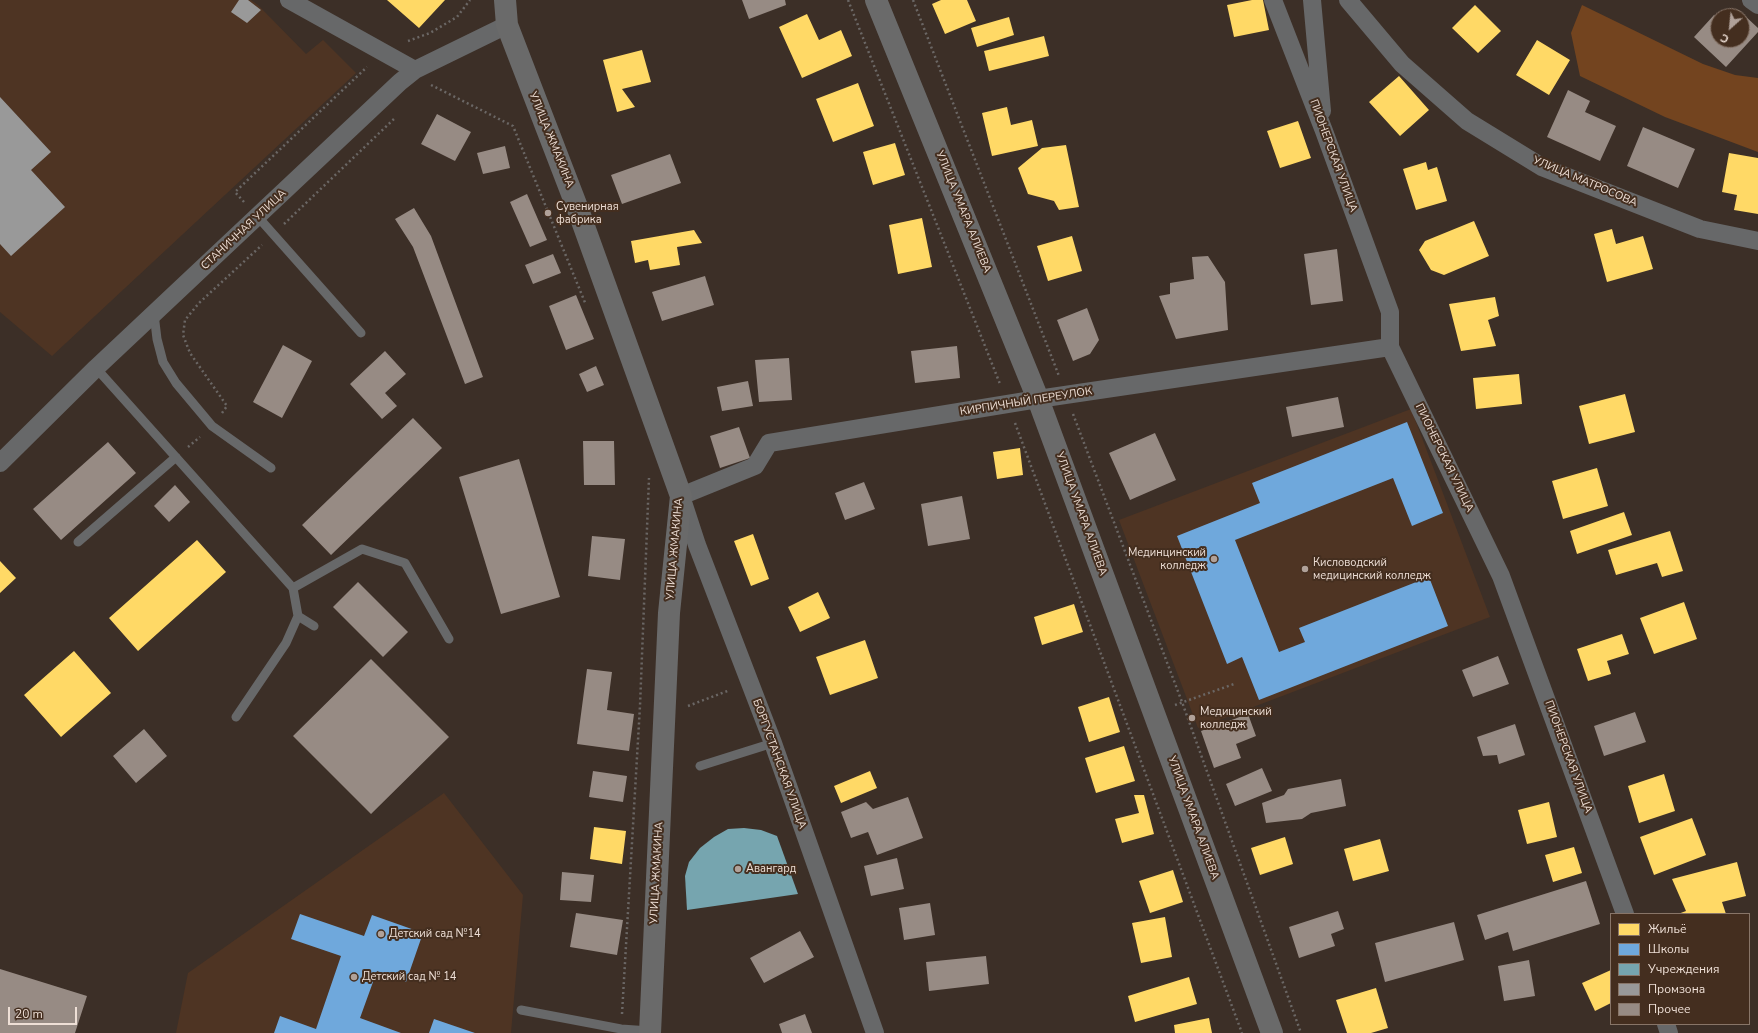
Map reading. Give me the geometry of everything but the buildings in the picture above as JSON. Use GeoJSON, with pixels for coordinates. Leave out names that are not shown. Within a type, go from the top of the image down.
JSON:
{"type":"FeatureCollection","features":[{"type":"Feature","properties":{"kind":"street"},"geometry":{"type":"LineString","coordinates":[[289,0],[415,70]]}},
{"type":"Feature","properties":{"kind":"street","name":"УЛИЦА ЖМАКИНА"},"geometry":{"type":"LineString","coordinates":[[505,0],[507,24],[577,207],[681,496],[669,613],[650,1032]]}},
{"type":"Feature","properties":{"kind":"street","name":"УЛИЦА УМАРА АЛИЕВА"},"geometry":{"type":"LineString","coordinates":[[876,0],[1038,399],[1272,1033]]}},
{"type":"Feature","properties":{"kind":"street","name":"ПИОНЕРСКАЯ УЛИЦА"},"geometry":{"type":"LineString","coordinates":[[1273,0],[1324,131],[1390,312],[1390,347],[1501,576],[1626,913]]}},
{"type":"Feature","properties":{"kind":"street"},"geometry":{"type":"LineString","coordinates":[[1312,0],[1324,131]]}},
{"type":"Feature","properties":{"kind":"street","name":"УЛИЦА МАТРОСОВА"},"geometry":{"type":"LineString","coordinates":[[1348,0],[1402,64],[1461,116],[1536,163],[1700,229],[1758,241]]}},
{"type":"Feature","properties":{"kind":"street"},"geometry":{"type":"LineString","coordinates":[[1751,0],[1758,6]]}},
{"type":"Feature","properties":{"kind":"street","name":"СТАНИЧНАЯ УЛИЦА"},"geometry":{"type":"LineString","coordinates":[[0,462],[96,368],[415,70],[507,24]]}},
{"type":"Feature","properties":{"kind":"street","name":"КИРПИЧНЫЙ ПЕРЕУЛОК"},"geometry":{"type":"LineString","coordinates":[[681,496],[755,466],[769,443],[1038,399],[1390,347]]}},
{"type":"Feature","properties":{"kind":"street","name":"БОРГУСТАНСКАЯ УЛИЦА"},"geometry":{"type":"LineString","coordinates":[[681,496],[697,545],[773,743],[875,1033]]}},
{"type":"Feature","properties":{"kind":"lane"},"geometry":{"type":"LineString","coordinates":[[258,217],[361,333]]}},
{"type":"Feature","properties":{"kind":"lane"},"geometry":{"type":"LineString","coordinates":[[154,314],[156,340],[163,362],[176,382],[212,426],[271,468]]}},
{"type":"Feature","properties":{"kind":"lane"},"geometry":{"type":"LineString","coordinates":[[96,368],[293,588],[298,616],[286,643],[236,717]]}},
{"type":"Feature","properties":{"kind":"lane"},"geometry":{"type":"LineString","coordinates":[[78,542],[176,457]]}},
{"type":"Feature","properties":{"kind":"lane"},"geometry":{"type":"LineString","coordinates":[[293,588],[362,549],[405,563],[449,639]]}},
{"type":"Feature","properties":{"kind":"lane"},"geometry":{"type":"LineString","coordinates":[[298,616],[314,626]]}},
{"type":"Feature","properties":{"kind":"lane"},"geometry":{"type":"LineString","coordinates":[[700,766],[773,743]]}},
{"type":"Feature","properties":{"kind":"lane"},"geometry":{"type":"LineString","coordinates":[[521,1010],[621,1029],[650,1032]]}},
{"type":"Feature","properties":{"kind":"path"},"geometry":{"type":"LineString","coordinates":[[258,217],[235,192],[367,68],[403,43],[430,33],[457,17],[470,0]]}},
{"type":"Feature","properties":{"kind":"path"},"geometry":{"type":"LineString","coordinates":[[848,0],[1008,404],[1242,1033]]}},
{"type":"Feature","properties":{"kind":"path"},"geometry":{"type":"LineString","coordinates":[[913,0],[1066,395],[1182,702],[1301,1033]]}},
{"type":"Feature","properties":{"kind":"path"},"geometry":{"type":"LineString","coordinates":[[362,64],[367,68]]}},
{"type":"Feature","properties":{"kind":"path"},"geometry":{"type":"LineString","coordinates":[[441,90],[513,126],[588,309]]}},
{"type":"Feature","properties":{"kind":"path"},"geometry":{"type":"LineString","coordinates":[[621,1029],[640,706],[649,514],[648,471]]}},
{"type":"Feature","properties":{"kind":"path"},"geometry":{"type":"LineString","coordinates":[[1182,702],[1234,684]]}},
{"type":"Feature","properties":{"kind":"path"},"geometry":{"type":"LineString","coordinates":[[681,709],[730,690]]}},
{"type":"Feature","properties":{"kind":"shaded area"},"geometry":{"type":"Polygon","coordinates":[[[0,0],[251,0],[258,5],[306,54],[323,40],[356,73],[52,356],[0,312],[0,0]]]}},
{"type":"Feature","properties":{"kind":"shaded area"},"geometry":{"type":"Polygon","coordinates":[[[1582,5],[1703,64],[1735,75],[1758,78],[1758,152],[1665,117],[1580,76],[1571,33],[1582,5]]]}},
{"type":"Feature","properties":{"kind":"shaded area","name":"Кисловодский медицинский колледж"},"geometry":{"type":"Polygon","coordinates":[[[1411,409],[1490,617],[1198,728],[1119,520],[1411,409]]]}},
{"type":"Feature","properties":{"kind":"shaded area","name":"Детский сад №14"},"geometry":{"type":"Polygon","coordinates":[[[444,793],[523,895],[511,1033],[176,1033],[188,973],[444,793]]]}},
{"type":"Feature","properties":{"kind":"place","name":"Сувенирная фабрика"},"geometry":{"type":"Point","coordinates":[548,213]}},
{"type":"Feature","properties":{"kind":"place","name":"Мединцинский колледж"},"geometry":{"type":"Point","coordinates":[1214,559]}},
{"type":"Feature","properties":{"kind":"place","name":"Кисловодский медицинский колледж"},"geometry":{"type":"Point","coordinates":[1305,569]}},
{"type":"Feature","properties":{"kind":"place","name":"Медицинский колледж"},"geometry":{"type":"Point","coordinates":[1192,718]}},
{"type":"Feature","properties":{"kind":"place","name":"Авангард"},"geometry":{"type":"Point","coordinates":[738,869]}},
{"type":"Feature","properties":{"kind":"place","name":"Детский сад №14"},"geometry":{"type":"Point","coordinates":[381,934]}},
{"type":"Feature","properties":{"kind":"place","name":"Детский сад № 14"},"geometry":{"type":"Point","coordinates":[354,977]}}]}
